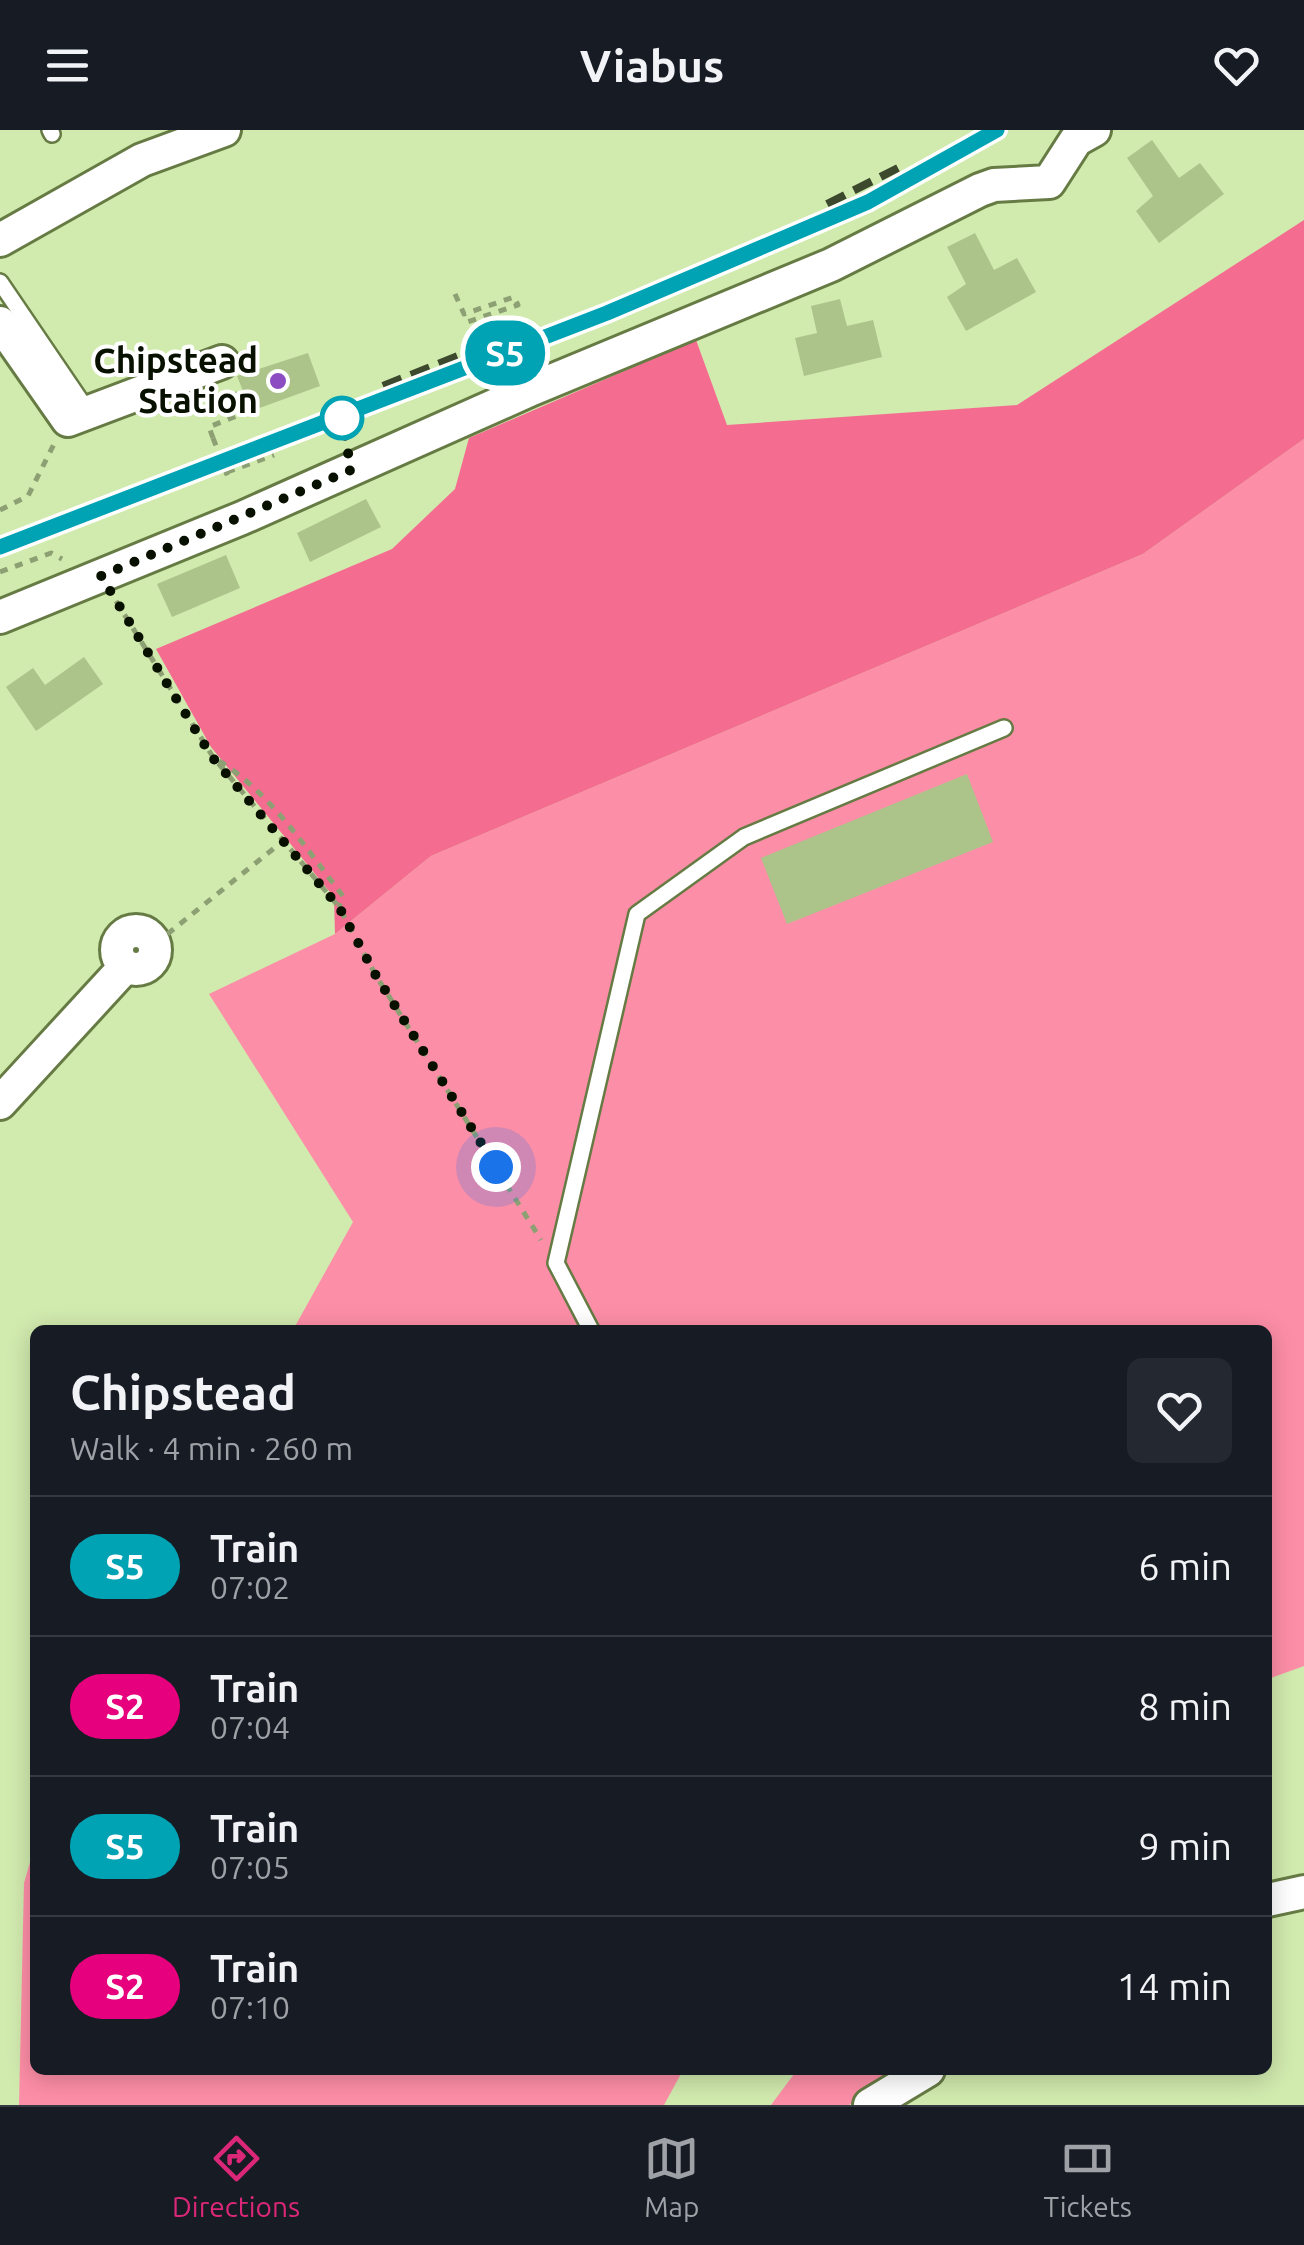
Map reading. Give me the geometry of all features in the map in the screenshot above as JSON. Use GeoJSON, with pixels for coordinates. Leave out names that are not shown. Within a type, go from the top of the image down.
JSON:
{"type":"FeatureCollection","features":[{"type":"Feature","properties":{"kind":"street"},"geometry":{"type":"LineString","coordinates":[[0,240],[142,160],[224,130]]}},
{"type":"Feature","properties":{"kind":"street"},"geometry":{"type":"LineString","coordinates":[[0,617],[532,389],[831,266],[980,190],[994,185],[1049,182],[1076,140],[1094,130]]}},
{"type":"Feature","properties":{"kind":"street"},"geometry":{"type":"LineString","coordinates":[[0,322],[78,416],[222,362]]}},
{"type":"Feature","properties":{"kind":"street"},"geometry":{"type":"LineString","coordinates":[[0,1103],[126,967],[142,970],[154,959],[155,944]]}},
{"type":"Feature","properties":{"kind":"street"},"geometry":{"type":"LineString","coordinates":[[870,2105],[920,2075]]}},
{"type":"Feature","properties":{"kind":"lane"},"geometry":{"type":"LineString","coordinates":[[0,282],[78,416]]}},
{"type":"Feature","properties":{"kind":"lane"},"geometry":{"type":"LineString","coordinates":[[588,1325],[556,1263],[638,914],[744,837],[1004,728]]}},
{"type":"Feature","properties":{"kind":"path"},"geometry":{"type":"LineString","coordinates":[[455,294],[464,314],[514,297],[518,305],[467,322],[469,327]]}},
{"type":"Feature","properties":{"kind":"path"},"geometry":{"type":"LineString","coordinates":[[230,480],[209,427],[244,414]]}},
{"type":"Feature","properties":{"kind":"path"},"geometry":{"type":"LineString","coordinates":[[0,510],[28,496],[78,416]]}},
{"type":"Feature","properties":{"kind":"path"},"geometry":{"type":"LineString","coordinates":[[226,472],[274,455]]}},
{"type":"Feature","properties":{"kind":"path"},"geometry":{"type":"LineString","coordinates":[[101,576],[212,757],[339,907],[375,974],[556,1263]]}},
{"type":"Feature","properties":{"kind":"path"},"geometry":{"type":"LineString","coordinates":[[212,757],[238,772],[275,811],[343,896],[339,907]]}},
{"type":"Feature","properties":{"kind":"path"},"geometry":{"type":"LineString","coordinates":[[155,944],[282,840]]}},
{"type":"Feature","properties":{"kind":"shaded area"},"geometry":{"type":"Polygon","coordinates":[[[1304,220],[1304,439],[1143,554],[431,856],[335,934],[334,897],[211,747],[156,649],[392,549],[455,489],[469,438],[696,340],[727,425],[1017,405],[1304,220]]]}},
{"type":"Feature","properties":{"kind":"shaded area"},"geometry":{"type":"Polygon","coordinates":[[[1304,439],[1304,1666],[1272,1678],[1272,1325],[296,1325],[353,1222],[209,994],[335,934],[431,856],[1143,554],[1304,439]]]}},
{"type":"Feature","properties":{"kind":"shaded area"},"geometry":{"type":"Polygon","coordinates":[[[30,1862],[30,2075],[680,2075],[664,2105],[19,2105],[24,1883],[30,1862]]]}},
{"type":"Feature","properties":{"kind":"shaded area"},"geometry":{"type":"Polygon","coordinates":[[[793,2075],[894,2075],[849,2105],[771,2105],[793,2075]]]}},
{"type":"Feature","properties":{"kind":"building"},"geometry":{"type":"Polygon","coordinates":[[[1152,140],[1179,178],[1200,163],[1224,194],[1159,243],[1136,211],[1153,196],[1127,158],[1152,140]]]}},
{"type":"Feature","properties":{"kind":"building"},"geometry":{"type":"Polygon","coordinates":[[[975,233],[994,270],[1017,258],[1036,292],[966,331],[947,297],[966,284],[947,247],[975,233]]]}},
{"type":"Feature","properties":{"kind":"building"},"geometry":{"type":"Polygon","coordinates":[[[840,299],[847,326],[873,320],[882,357],[804,376],[795,338],[817,333],[811,306],[840,299]]]}},
{"type":"Feature","properties":{"kind":"building","name":"Chipstead Station"},"geometry":{"type":"Polygon","coordinates":[[[308,353],[320,386],[251,411],[237,376],[308,353]]]}},
{"type":"Feature","properties":{"kind":"building"},"geometry":{"type":"Polygon","coordinates":[[[366,499],[381,527],[310,562],[297,533],[366,499]]]}},
{"type":"Feature","properties":{"kind":"building"},"geometry":{"type":"Polygon","coordinates":[[[226,555],[240,588],[172,617],[157,584],[226,555]]]}},
{"type":"Feature","properties":{"kind":"building"},"geometry":{"type":"Polygon","coordinates":[[[84,657],[103,684],[36,731],[6,687],[33,668],[45,685],[84,657]]]}},
{"type":"Feature","properties":{"kind":"building"},"geometry":{"type":"Polygon","coordinates":[[[967,774],[993,842],[787,924],[761,858],[967,774]]]}},
{"type":"Feature","properties":{"kind":"railway"},"geometry":{"type":"LineString","coordinates":[[0,547],[607,313],[868,202],[997,130]]}},
{"type":"Feature","properties":{"kind":"railway"},"geometry":{"type":"LineString","coordinates":[[827,204],[898,168]]}},
{"type":"Feature","properties":{"kind":"railway"},"geometry":{"type":"LineString","coordinates":[[383,386],[513,334]]}},
{"type":"Feature","properties":{"kind":"train","name":"S5"},"geometry":{"type":"LineString","coordinates":[[0,547],[607,313],[868,202],[997,130]]}},
{"type":"Feature","properties":{"kind":"place","name":"Chipstead Station"},"geometry":{"type":"Point","coordinates":[278,381]}},
{"type":"Feature","properties":{"kind":"route"},"geometry":{"type":"LineString","coordinates":[[342,418],[351,470],[101,576],[212,757],[339,907],[375,974],[496,1167]]}}]}
